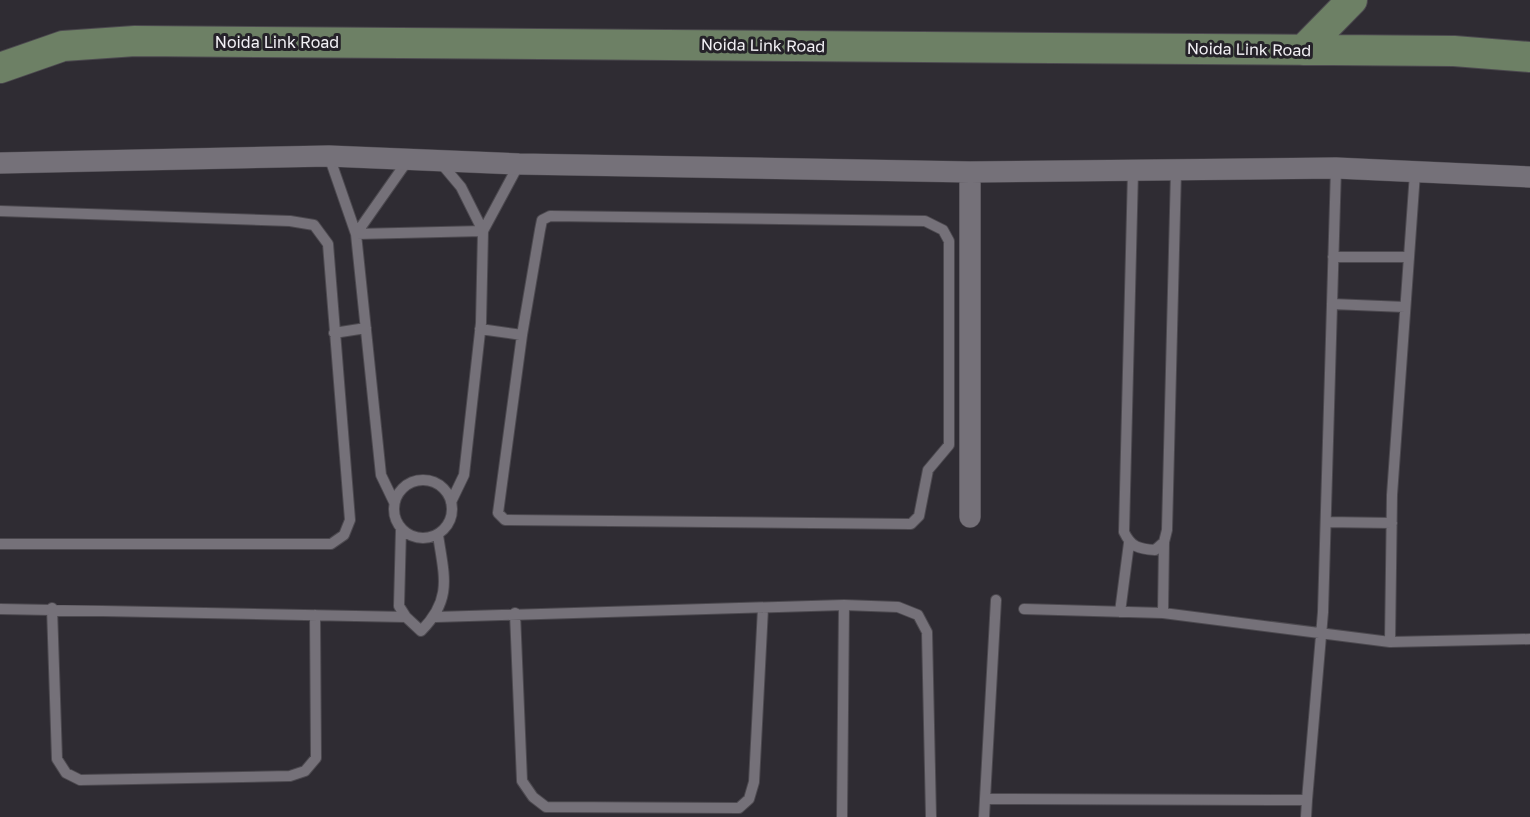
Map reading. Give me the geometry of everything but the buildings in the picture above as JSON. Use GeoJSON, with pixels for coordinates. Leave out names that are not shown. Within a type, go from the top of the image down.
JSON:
{"type":"FeatureCollection","features":[{"type":"Feature","properties":{"kind":"main road"},"geometry":{"type":"LineString","coordinates":[[1304,50],[1352,0]]}},
{"type":"Feature","properties":{"kind":"main road","name":"Noida Link Road"},"geometry":{"type":"LineString","coordinates":[[0,68],[63,46],[135,41],[1454,51],[1530,57]]}},
{"type":"Feature","properties":{"kind":"street"},"geometry":{"type":"LineString","coordinates":[[0,163],[329,156],[519,164],[970,172],[1336,168],[1415,174],[1530,177]]}},
{"type":"Feature","properties":{"kind":"street"},"geometry":{"type":"LineString","coordinates":[[970,172],[970,517]]}},
{"type":"Feature","properties":{"kind":"lane"},"geometry":{"type":"LineString","coordinates":[[329,156],[356,234],[381,475],[394,502]]}},
{"type":"Feature","properties":{"kind":"lane"},"geometry":{"type":"LineString","coordinates":[[356,234],[408,160]]}},
{"type":"Feature","properties":{"kind":"lane"},"geometry":{"type":"LineString","coordinates":[[439,161],[461,187],[483,231]]}},
{"type":"Feature","properties":{"kind":"lane"},"geometry":{"type":"LineString","coordinates":[[401,529],[418,538],[438,535],[449,521],[451,502],[464,475],[480,329],[483,231],[519,164]]}},
{"type":"Feature","properties":{"kind":"lane"},"geometry":{"type":"LineString","coordinates":[[1306,817],[1321,635],[1336,168]]}},
{"type":"Feature","properties":{"kind":"lane"},"geometry":{"type":"LineString","coordinates":[[1120,612],[1129,543],[1124,532],[1123,514],[1133,171]]}},
{"type":"Feature","properties":{"kind":"lane"},"geometry":{"type":"LineString","coordinates":[[1163,613],[1176,171]]}},
{"type":"Feature","properties":{"kind":"lane"},"geometry":{"type":"LineString","coordinates":[[1390,642],[1392,524],[1415,174]]}},
{"type":"Feature","properties":{"kind":"lane"},"geometry":{"type":"LineString","coordinates":[[0,210],[290,221],[314,225],[328,244],[350,520],[344,535],[331,544],[0,544]]}},
{"type":"Feature","properties":{"kind":"lane"},"geometry":{"type":"LineString","coordinates":[[550,216],[925,221],[936,224],[949,241],[949,445],[928,470],[919,516],[910,524],[505,520],[498,513],[522,335],[542,220],[550,216]]}},
{"type":"Feature","properties":{"kind":"lane"},"geometry":{"type":"LineString","coordinates":[[356,234],[483,231]]}},
{"type":"Feature","properties":{"kind":"lane"},"geometry":{"type":"LineString","coordinates":[[1333,257],[1409,257]]}},
{"type":"Feature","properties":{"kind":"lane"},"geometry":{"type":"LineString","coordinates":[[1332,304],[1406,307]]}},
{"type":"Feature","properties":{"kind":"lane"},"geometry":{"type":"LineString","coordinates":[[334,333],[366,328]]}},
{"type":"Feature","properties":{"kind":"lane"},"geometry":{"type":"LineString","coordinates":[[480,329],[522,335]]}},
{"type":"Feature","properties":{"kind":"lane"},"geometry":{"type":"LineString","coordinates":[[438,535],[444,597],[436,617],[421,631],[406,617],[399,606],[401,529],[393,511],[394,502],[405,486],[423,480],[441,486],[451,502]]}},
{"type":"Feature","properties":{"kind":"lane"},"geometry":{"type":"LineString","coordinates":[[1326,522],[1392,524]]}},
{"type":"Feature","properties":{"kind":"lane"},"geometry":{"type":"LineString","coordinates":[[1129,543],[1140,549],[1155,549],[1164,542]]}},
{"type":"Feature","properties":{"kind":"lane"},"geometry":{"type":"LineString","coordinates":[[984,817],[996,600]]}},
{"type":"Feature","properties":{"kind":"lane"},"geometry":{"type":"LineString","coordinates":[[436,617],[844,605],[898,607],[918,615],[927,632],[931,817]]}},
{"type":"Feature","properties":{"kind":"lane"},"geometry":{"type":"LineString","coordinates":[[842,817],[844,605]]}},
{"type":"Feature","properties":{"kind":"lane"},"geometry":{"type":"LineString","coordinates":[[0,609],[52,608],[406,617]]}},
{"type":"Feature","properties":{"kind":"lane"},"geometry":{"type":"LineString","coordinates":[[52,608],[57,759],[66,773],[80,780],[290,776],[305,771],[316,758],[315,615]]}},
{"type":"Feature","properties":{"kind":"lane"},"geometry":{"type":"LineString","coordinates":[[515,613],[522,781],[533,797],[546,807],[739,808],[749,799],[754,782],[763,608]]}},
{"type":"Feature","properties":{"kind":"lane"},"geometry":{"type":"LineString","coordinates":[[1024,609],[1163,613],[1321,635],[1390,642],[1530,639]]}},
{"type":"Feature","properties":{"kind":"lane"},"geometry":{"type":"LineString","coordinates":[[986,799],[1307,800]]}}]}
